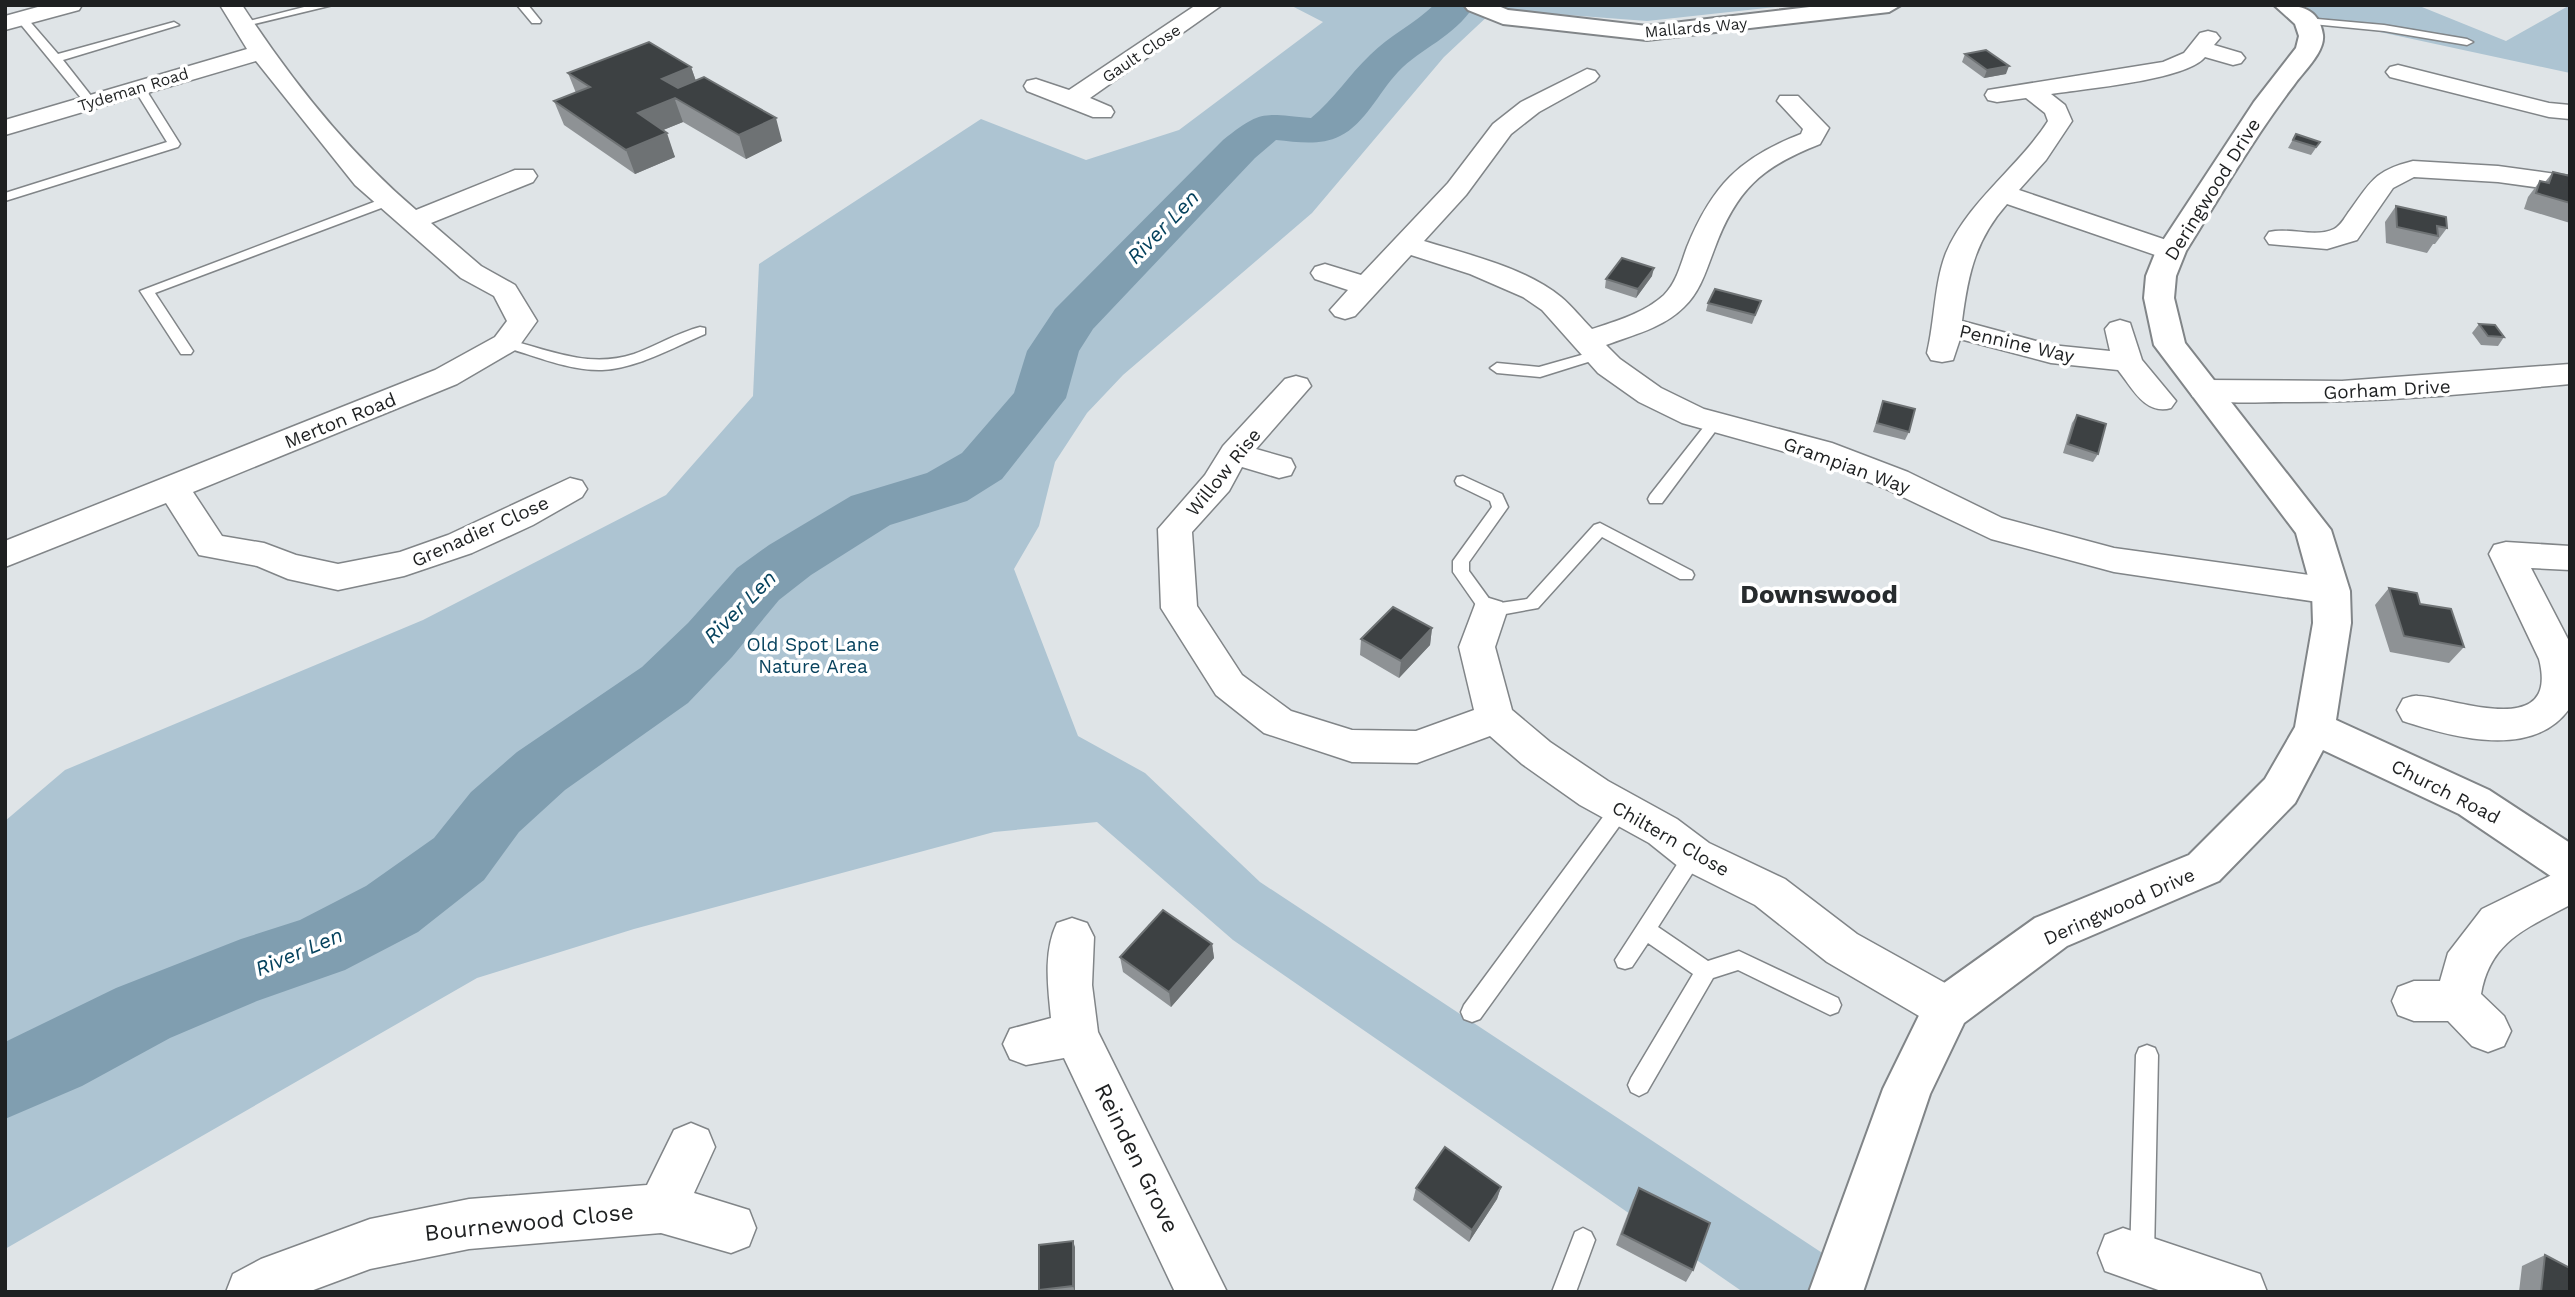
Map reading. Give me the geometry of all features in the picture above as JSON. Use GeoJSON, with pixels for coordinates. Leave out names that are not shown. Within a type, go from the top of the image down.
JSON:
{"type":"FeatureCollection","features":[{"type":"Feature","properties":{"kind":"street"},"geometry":{"type":"LineString","coordinates":[[14,21],[71,5]]}},
{"type":"Feature","properties":{"kind":"street","name":"Gault Close"},"geometry":{"type":"LineString","coordinates":[[1071,100],[1211,5]]}},
{"type":"Feature","properties":{"kind":"street","name":"Mallards Way"},"geometry":{"type":"LineString","coordinates":[[1476,5],[1503,17],[1647,33],[1889,5]]}},
{"type":"Feature","properties":{"kind":"street"},"geometry":{"type":"LineString","coordinates":[[2262,5],[2287,19],[2307,35]]}},
{"type":"Feature","properties":{"kind":"street"},"geometry":{"type":"LineString","coordinates":[[2286,5],[2307,35]]}},
{"type":"Feature","properties":{"kind":"street"},"geometry":{"type":"LineString","coordinates":[[237,15],[261,52],[330,138],[387,201],[471,272],[505,291],[522,321],[506,342]]}},
{"type":"Feature","properties":{"kind":"street","name":"Deringwood Drive"},"geometry":{"type":"LineString","coordinates":[[1836,1292],[1907,1089],[1947,1008],[2052,932],[2204,868],[2280,791],[2315,728],[2332,623],[2331,591],[2313,530],[2170,345],[2160,308],[2159,276],[2171,251],[2307,35]]}},
{"type":"Feature","properties":{"kind":"street"},"geometry":{"type":"LineString","coordinates":[[1997,95],[2169,68],[2205,44],[2233,58]]}},
{"type":"Feature","properties":{"kind":"street","name":"Tydeman Road"},"geometry":{"type":"LineString","coordinates":[[5,128],[139,86],[261,52]]}},
{"type":"Feature","properties":{"kind":"street"},"geometry":{"type":"LineString","coordinates":[[2398,72],[2559,111],[2570,131]]}},
{"type":"Feature","properties":{"kind":"street"},"geometry":{"type":"LineString","coordinates":[[1345,310],[1457,189],[1502,129],[1530,107],[1576,82],[1538,74]]}},
{"type":"Feature","properties":{"kind":"street","name":"Gault Close"},"geometry":{"type":"LineString","coordinates":[[1037,86],[1102,112]]}},
{"type":"Feature","properties":{"kind":"street","name":"Pennine Way"},"geometry":{"type":"LineString","coordinates":[[2032,90],[2056,110],[2060,121],[2049,142],[1974,229],[1960,252],[1946,340],[2051,355],[2127,362]]}},
{"type":"Feature","properties":{"kind":"street"},"geometry":{"type":"LineString","coordinates":[[1593,347],[1675,301],[1688,281],[1717,205],[1747,171],[1779,150],[1811,139],[1816,128],[1789,102]]}},
{"type":"Feature","properties":{"kind":"street"},"geometry":{"type":"LineString","coordinates":[[1752,136],[1779,150]]}},
{"type":"Feature","properties":{"kind":"street"},"geometry":{"type":"LineString","coordinates":[[2278,238],[2327,242],[2347,234],[2384,182],[2393,175],[2413,169],[2498,174],[2570,184]]}},
{"type":"Feature","properties":{"kind":"street"},"geometry":{"type":"LineString","coordinates":[[412,221],[524,176]]}},
{"type":"Feature","properties":{"kind":"street"},"geometry":{"type":"LineString","coordinates":[[2004,194],[2171,251]]}},
{"type":"Feature","properties":{"kind":"street"},"geometry":{"type":"LineString","coordinates":[[2327,242],[2353,264]]}},
{"type":"Feature","properties":{"kind":"street","name":"Grampian Way"},"geometry":{"type":"LineString","coordinates":[[1404,244],[1515,281],[1552,304],[1609,366],[1650,395],[1693,416],[1821,451],[1896,480],[1991,527],[2114,560],[2331,591]]}},
{"type":"Feature","properties":{"kind":"street"},"geometry":{"type":"LineString","coordinates":[[1325,273],[1365,286]]}},
{"type":"Feature","properties":{"kind":"street"},"geometry":{"type":"LineString","coordinates":[[2120,328],[2127,362],[2160,401]]}},
{"type":"Feature","properties":{"kind":"street","name":"Merton Road"},"geometry":{"type":"LineString","coordinates":[[5,555],[446,377],[506,342]]}},
{"type":"Feature","properties":{"kind":"street","name":"Gorham Drive"},"geometry":{"type":"LineString","coordinates":[[2204,390],[2281,394],[2390,390],[2570,374]]}},
{"type":"Feature","properties":{"kind":"street","name":"Willow Rise"},"geometry":{"type":"LineString","coordinates":[[1296,386],[1234,454],[1217,483],[1175,529],[1179,608],[1229,685],[1278,723],[1352,746],[1417,747],[1496,718]]}},
{"type":"Feature","properties":{"kind":"street"},"geometry":{"type":"LineString","coordinates":[[1234,454],[1279,467]]}},
{"type":"Feature","properties":{"kind":"street","name":"Grenadier Close"},"geometry":{"type":"LineString","coordinates":[[173,488],[211,546],[264,555],[288,566],[338,577],[404,564],[449,548],[521,517],[570,489]]}},
{"type":"Feature","properties":{"kind":"street"},"geometry":{"type":"LineString","coordinates":[[2416,710],[2493,724],[2524,722],[2546,711],[2557,696],[2562,672],[2497,543],[2570,558]]}},
{"type":"Feature","properties":{"kind":"street"},"geometry":{"type":"LineString","coordinates":[[1489,611],[1477,646],[1496,718]]}},
{"type":"Feature","properties":{"kind":"street","name":"Chiltern Close"},"geometry":{"type":"LineString","coordinates":[[1496,718],[1536,753],[1594,793],[1663,831],[1694,855],[1770,892],[1842,948],[1947,1008]]}},
{"type":"Feature","properties":{"kind":"street","name":"Church Road"},"geometry":{"type":"LineString","coordinates":[[2315,728],[2474,802],[2570,866]]}},
{"type":"Feature","properties":{"kind":"street"},"geometry":{"type":"LineString","coordinates":[[2414,1001],[2473,1016],[2464,967],[2497,922],[2570,884]]}},
{"type":"Feature","properties":{"kind":"street","name":"Reinden Grove"},"geometry":{"type":"LineString","coordinates":[[1072,937],[1070,985],[1076,1034],[1196,1289]]}},
{"type":"Feature","properties":{"kind":"street"},"geometry":{"type":"LineString","coordinates":[[1026,1044],[1076,1034]]}},
{"type":"Feature","properties":{"kind":"street"},"geometry":{"type":"LineString","coordinates":[[661,1208],[691,1147]]}},
{"type":"Feature","properties":{"kind":"street","name":"Bournewood Close"},"geometry":{"type":"LineString","coordinates":[[251,1292],[279,1277],[370,1244],[469,1224],[661,1208],[730,1227]]}},
{"type":"Feature","properties":{"kind":"street"},"geometry":{"type":"LineString","coordinates":[[2133,1256],[2242,1292]]}},
{"type":"Feature","properties":{"kind":"lane"},"geometry":{"type":"LineString","coordinates":[[237,15],[328,5]]}},
{"type":"Feature","properties":{"kind":"lane"},"geometry":{"type":"LineString","coordinates":[[522,5],[536,21]]}},
{"type":"Feature","properties":{"kind":"lane"},"geometry":{"type":"LineString","coordinates":[[14,21],[71,75],[90,102]]}},
{"type":"Feature","properties":{"kind":"lane"},"geometry":{"type":"LineString","coordinates":[[54,59],[174,25]]}},
{"type":"Feature","properties":{"kind":"lane"},"geometry":{"type":"LineString","coordinates":[[2307,35],[2384,28],[2467,42]]}},
{"type":"Feature","properties":{"kind":"lane"},"geometry":{"type":"LineString","coordinates":[[5,197],[174,144],[139,86]]}},
{"type":"Feature","properties":{"kind":"lane"},"geometry":{"type":"LineString","coordinates":[[186,351],[147,291],[387,201]]}},
{"type":"Feature","properties":{"kind":"lane"},"geometry":{"type":"LineString","coordinates":[[506,342],[573,361],[603,365],[626,360],[700,331]]}},
{"type":"Feature","properties":{"kind":"lane"},"geometry":{"type":"LineString","coordinates":[[1497,368],[1540,372],[1593,347]]}},
{"type":"Feature","properties":{"kind":"lane"},"geometry":{"type":"LineString","coordinates":[[1656,499],[1715,422]]}},
{"type":"Feature","properties":{"kind":"lane"},"geometry":{"type":"LineString","coordinates":[[1462,481],[1496,498],[1500,508],[1461,561],[1461,572],[1489,611],[1532,604],[1600,529],[1686,575]]}},
{"type":"Feature","properties":{"kind":"lane"},"geometry":{"type":"LineString","coordinates":[[1472,1012],[1621,808]]}},
{"type":"Feature","properties":{"kind":"lane"},"geometry":{"type":"LineString","coordinates":[[1625,960],[1694,855]]}},
{"type":"Feature","properties":{"kind":"lane"},"geometry":{"type":"LineString","coordinates":[[1645,929],[1706,971]]}},
{"type":"Feature","properties":{"kind":"lane"},"geometry":{"type":"LineString","coordinates":[[1639,1085],[1706,971],[1739,960],[1830,1005]]}},
{"type":"Feature","properties":{"kind":"lane"},"geometry":{"type":"LineString","coordinates":[[2133,1256],[2147,1055]]}},
{"type":"Feature","properties":{"kind":"lane"},"geometry":{"type":"LineString","coordinates":[[1564,1292],[1583,1240]]}},
{"type":"Feature","properties":{"kind":"green space","name":"Old Spot Lane Nature Area"},"geometry":{"type":"Polygon","coordinates":[[[1290,5],[1483,5],[1491,13],[1444,57],[1312,213],[1123,375],[1087,413],[1055,462],[1039,526],[1014,569],[1078,736],[1145,773],[1260,882],[1845,1268],[1837,1292],[1743,1292],[1233,940],[1097,822],[994,832],[634,929],[477,978],[5,1249],[5,821],[65,770],[423,620],[666,495],[753,396],[759,264],[981,119],[1086,160],[1179,130],[1323,22],[1290,5]]]}},
{"type":"Feature","properties":{"kind":"green space"},"geometry":{"type":"Polygon","coordinates":[[[1492,5],[1793,5],[1647,21],[1513,11],[1492,5]]]}},
{"type":"Feature","properties":{"kind":"green space"},"geometry":{"type":"Polygon","coordinates":[[[2305,5],[2417,5],[2506,41],[2570,5],[2570,73],[2315,18],[2305,5]]]}},
{"type":"Feature","properties":{"kind":"building"},"geometry":{"type":"Polygon","coordinates":[[[649,42],[691,67],[662,79],[678,88],[704,77],[776,118],[739,135],[675,98],[638,113],[667,133],[626,150],[554,101],[590,87],[568,73],[649,42]]]}},
{"type":"Feature","properties":{"kind":"building"},"geometry":{"type":"Polygon","coordinates":[[[1986,50],[2009,66],[1987,70],[1965,54],[1986,50]]]}},
{"type":"Feature","properties":{"kind":"building"},"geometry":{"type":"Polygon","coordinates":[[[2296,134],[2320,142],[2316,147],[2293,140],[2296,134]]]}},
{"type":"Feature","properties":{"kind":"building"},"geometry":{"type":"Polygon","coordinates":[[[2553,172],[2570,176],[2570,203],[2536,193],[2540,181],[2549,183],[2553,172]]]}},
{"type":"Feature","properties":{"kind":"building"},"geometry":{"type":"Polygon","coordinates":[[[2396,206],[2446,217],[2447,228],[2437,226],[2438,236],[2397,227],[2396,206]]]}},
{"type":"Feature","properties":{"kind":"building"},"geometry":{"type":"Polygon","coordinates":[[[1622,258],[1654,268],[1638,289],[1606,279],[1622,258]]]}},
{"type":"Feature","properties":{"kind":"building"},"geometry":{"type":"Polygon","coordinates":[[[1715,289],[1761,301],[1755,315],[1708,303],[1715,289]]]}},
{"type":"Feature","properties":{"kind":"building"},"geometry":{"type":"Polygon","coordinates":[[[2479,324],[2495,325],[2504,337],[2488,336],[2479,324]]]}},
{"type":"Feature","properties":{"kind":"building"},"geometry":{"type":"Polygon","coordinates":[[[1883,401],[1915,409],[1909,432],[1877,423],[1883,401]]]}},
{"type":"Feature","properties":{"kind":"building"},"geometry":{"type":"Polygon","coordinates":[[[2077,415],[2106,424],[2098,454],[2068,444],[2077,415]]]}},
{"type":"Feature","properties":{"kind":"building"},"geometry":{"type":"Polygon","coordinates":[[[2389,588],[2417,593],[2420,604],[2451,609],[2464,647],[2404,636],[2389,588]]]}},
{"type":"Feature","properties":{"kind":"building"},"geometry":{"type":"Polygon","coordinates":[[[1393,607],[1432,628],[1401,661],[1361,639],[1393,607]]]}},
{"type":"Feature","properties":{"kind":"building"},"geometry":{"type":"Polygon","coordinates":[[[1163,910],[1212,944],[1169,992],[1120,957],[1163,910]]]}},
{"type":"Feature","properties":{"kind":"building"},"geometry":{"type":"Polygon","coordinates":[[[1445,1147],[1501,1187],[1472,1230],[1416,1188],[1445,1147]]]}},
{"type":"Feature","properties":{"kind":"building"},"geometry":{"type":"Polygon","coordinates":[[[1639,1188],[1710,1223],[1693,1270],[1622,1234],[1639,1188]]]}},
{"type":"Feature","properties":{"kind":"building"},"geometry":{"type":"Polygon","coordinates":[[[1073,1241],[1073,1286],[1039,1290],[1039,1245],[1073,1241]]]}},
{"type":"Feature","properties":{"kind":"building"},"geometry":{"type":"Polygon","coordinates":[[[2545,1255],[2570,1268],[2570,1292],[2541,1292],[2545,1255]]]}},
{"type":"Feature","properties":{"kind":"waterway","name":"River Len"},"geometry":{"type":"LineString","coordinates":[[5,1081],[54,1060],[143,1013],[241,973],[319,947],[392,909],[459,859],[495,812],[541,771],[623,717],[665,685],[710,640],[758,584],[790,560],[871,510],[919,498],[947,487],[982,466],[1039,398],[1053,351],[1073,320],[1239,149],[1267,126],[1311,131],[1326,127],[1346,110],[1385,62],[1429,32],[1456,5]]}},
{"type":"Feature","properties":{"kind":"district","name":"Downswood"},"geometry":{"type":"Point","coordinates":[1819,594]}}]}
